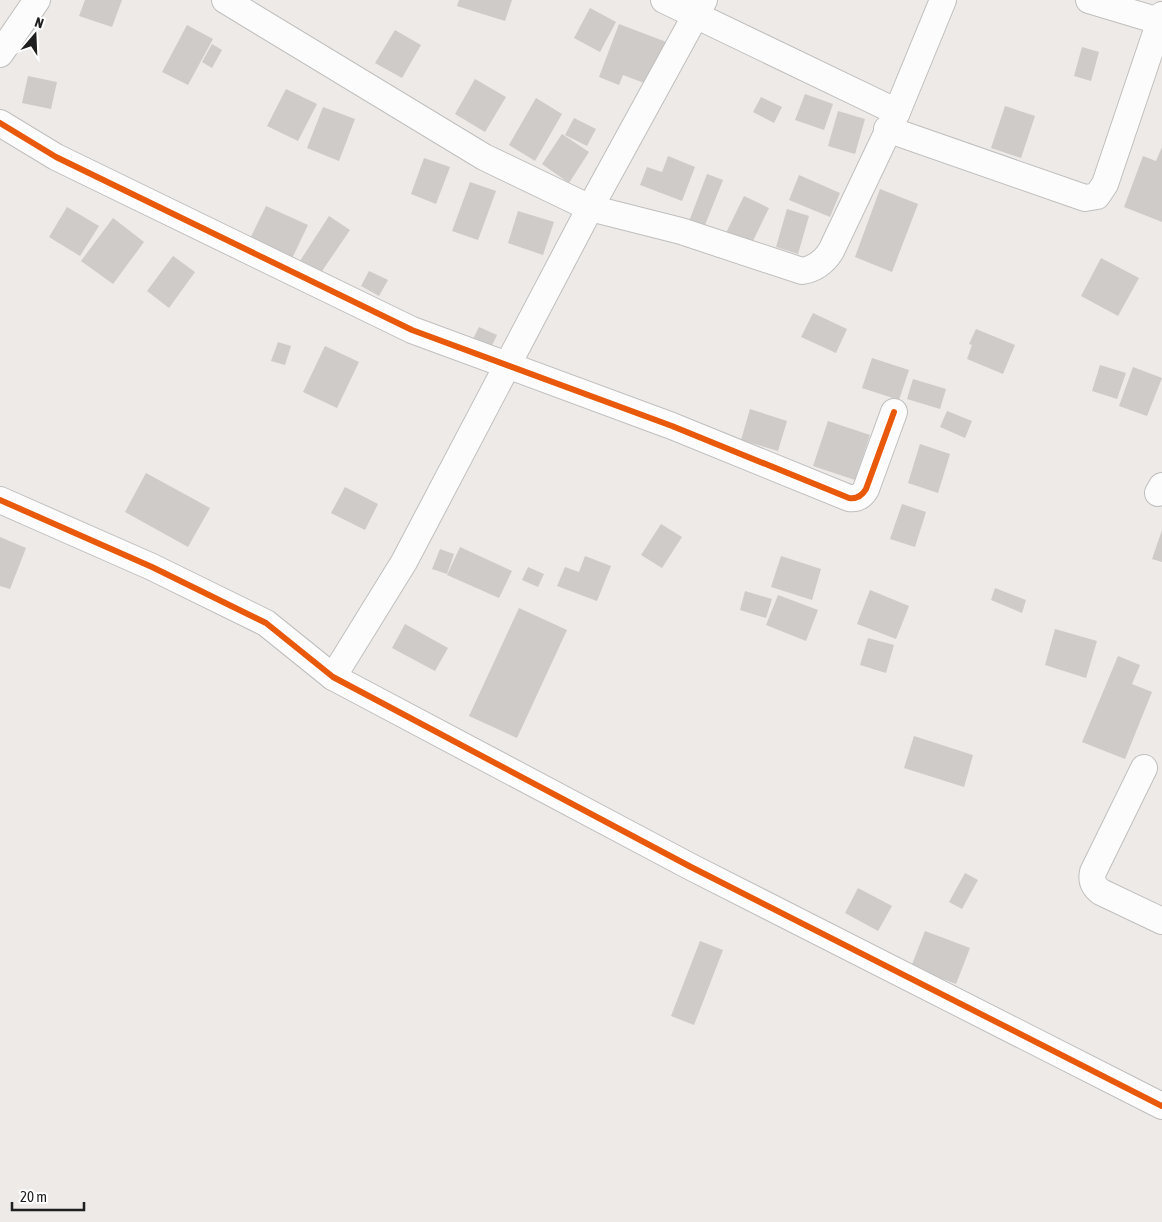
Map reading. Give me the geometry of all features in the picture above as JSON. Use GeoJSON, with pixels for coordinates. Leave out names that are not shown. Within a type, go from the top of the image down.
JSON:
{"type":"FeatureCollection","features":[{"type":"Feature","properties":{"kind":"street"},"geometry":{"type":"LineString","coordinates":[[0,54],[37,0]]}},
{"type":"Feature","properties":{"kind":"street"},"geometry":{"type":"LineString","coordinates":[[225,0],[484,157],[590,208],[681,231],[802,271],[811,270],[827,258],[831,251],[892,120],[943,0]]}},
{"type":"Feature","properties":{"kind":"street"},"geometry":{"type":"LineString","coordinates":[[664,0],[700,8],[892,120],[1085,198],[1097,196],[1105,184],[1161,18],[1089,0]]}},
{"type":"Feature","properties":{"kind":"street"},"geometry":{"type":"LineString","coordinates":[[333,677],[404,562],[590,208],[700,8]]}},
{"type":"Feature","properties":{"kind":"street"},"geometry":{"type":"LineString","coordinates":[[0,124],[56,157],[412,330],[509,364],[672,426],[852,498],[859,496],[866,489],[894,412]]}},
{"type":"Feature","properties":{"kind":"street"},"geometry":{"type":"LineString","coordinates":[[0,500],[152,567],[266,623],[333,677],[691,867],[1162,1106]]}},
{"type":"Feature","properties":{"kind":"street"},"geometry":{"type":"LineString","coordinates":[[1144,768],[1091,878],[1096,888],[1101,892],[1162,921]]}},
{"type":"Feature","properties":{"kind":"building"},"geometry":{"type":"Polygon","coordinates":[[[85,0],[122,0],[112,27],[79,16],[85,0]]]}},
{"type":"Feature","properties":{"kind":"building"},"geometry":{"type":"Polygon","coordinates":[[[459,0],[512,0],[505,21],[457,6],[459,0]]]}},
{"type":"Feature","properties":{"kind":"building"},"geometry":{"type":"Polygon","coordinates":[[[590,8],[616,22],[600,52],[574,38],[590,8]]]}},
{"type":"Feature","properties":{"kind":"building"},"geometry":{"type":"Polygon","coordinates":[[[619,24],[669,43],[652,86],[623,75],[619,85],[599,77],[619,24]]]}},
{"type":"Feature","properties":{"kind":"building"},"geometry":{"type":"Polygon","coordinates":[[[187,25],[213,39],[188,85],[162,72],[187,25]]]}},
{"type":"Feature","properties":{"kind":"building"},"geometry":{"type":"Polygon","coordinates":[[[395,30],[421,45],[402,78],[375,63],[395,30]]]}},
{"type":"Feature","properties":{"kind":"building"},"geometry":{"type":"Polygon","coordinates":[[[212,44],[222,50],[212,68],[202,62],[212,44]]]}},
{"type":"Feature","properties":{"kind":"building"},"geometry":{"type":"Polygon","coordinates":[[[1082,47],[1099,52],[1091,81],[1074,76],[1082,47]]]}},
{"type":"Feature","properties":{"kind":"building"},"geometry":{"type":"Polygon","coordinates":[[[28,76],[57,82],[51,109],[22,103],[28,76]]]}},
{"type":"Feature","properties":{"kind":"building"},"geometry":{"type":"Polygon","coordinates":[[[475,79],[506,97],[485,132],[455,114],[475,79]]]}},
{"type":"Feature","properties":{"kind":"building"},"geometry":{"type":"Polygon","coordinates":[[[286,89],[317,104],[298,141],[267,126],[286,89]]]}},
{"type":"Feature","properties":{"kind":"building"},"geometry":{"type":"Polygon","coordinates":[[[805,94],[833,104],[824,130],[795,120],[805,94]]]}},
{"type":"Feature","properties":{"kind":"building"},"geometry":{"type":"Polygon","coordinates":[[[761,97],[782,107],[774,123],[753,112],[761,97]]]}},
{"type":"Feature","properties":{"kind":"building"},"geometry":{"type":"Polygon","coordinates":[[[536,98],[562,114],[535,161],[509,145],[536,98]]]}},
{"type":"Feature","properties":{"kind":"building"},"geometry":{"type":"Polygon","coordinates":[[[1005,106],[1035,116],[1021,158],[991,148],[1005,106]]]}},
{"type":"Feature","properties":{"kind":"building"},"geometry":{"type":"Polygon","coordinates":[[[323,107],[355,119],[339,161],[307,148],[323,107]]]}},
{"type":"Feature","properties":{"kind":"building"},"geometry":{"type":"Polygon","coordinates":[[[838,111],[865,119],[855,154],[828,146],[838,111]]]}},
{"type":"Feature","properties":{"kind":"building"},"geometry":{"type":"Polygon","coordinates":[[[574,118],[596,129],[587,146],[565,135],[574,118]]]}},
{"type":"Feature","properties":{"kind":"building"},"geometry":{"type":"Polygon","coordinates":[[[562,134],[589,152],[569,183],[542,164],[562,134]]]}},
{"type":"Feature","properties":{"kind":"building"},"geometry":{"type":"Polygon","coordinates":[[[1162,147],[1162,222],[1124,207],[1143,156],[1156,161],[1162,147]]]}},
{"type":"Feature","properties":{"kind":"building"},"geometry":{"type":"Polygon","coordinates":[[[668,156],[695,167],[682,201],[640,185],[647,167],[662,172],[668,156]]]}},
{"type":"Feature","properties":{"kind":"building"},"geometry":{"type":"Polygon","coordinates":[[[424,158],[450,167],[436,204],[411,194],[424,158]]]}},
{"type":"Feature","properties":{"kind":"building"},"geometry":{"type":"Polygon","coordinates":[[[707,174],[723,180],[703,230],[688,224],[707,174]]]}},
{"type":"Feature","properties":{"kind":"building"},"geometry":{"type":"Polygon","coordinates":[[[799,175],[840,193],[830,217],[789,200],[799,175]]]}},
{"type":"Feature","properties":{"kind":"building"},"geometry":{"type":"Polygon","coordinates":[[[470,182],[496,191],[478,240],[452,231],[470,182]]]}},
{"type":"Feature","properties":{"kind":"building"},"geometry":{"type":"Polygon","coordinates":[[[880,189],[918,204],[892,272],[855,257],[880,189]]]}},
{"type":"Feature","properties":{"kind":"building"},"geometry":{"type":"Polygon","coordinates":[[[744,196],[769,208],[750,247],[725,235],[744,196]]]}},
{"type":"Feature","properties":{"kind":"building"},"geometry":{"type":"Polygon","coordinates":[[[266,206],[308,225],[287,269],[245,249],[266,206]]]}},
{"type":"Feature","properties":{"kind":"building"},"geometry":{"type":"Polygon","coordinates":[[[67,207],[99,226],[80,256],[49,237],[67,207]]]}},
{"type":"Feature","properties":{"kind":"building"},"geometry":{"type":"Polygon","coordinates":[[[787,209],[809,216],[798,254],[776,247],[787,209]]]}},
{"type":"Feature","properties":{"kind":"building"},"geometry":{"type":"Polygon","coordinates":[[[518,211],[554,222],[543,255],[508,243],[518,211]]]}},
{"type":"Feature","properties":{"kind":"building"},"geometry":{"type":"Polygon","coordinates":[[[329,216],[350,230],[320,274],[300,261],[329,216]]]}},
{"type":"Feature","properties":{"kind":"building"},"geometry":{"type":"Polygon","coordinates":[[[113,218],[144,242],[113,284],[81,261],[113,218]]]}},
{"type":"Feature","properties":{"kind":"building"},"geometry":{"type":"Polygon","coordinates":[[[173,256],[195,272],[169,308],[147,291],[173,256]]]}},
{"type":"Feature","properties":{"kind":"building"},"geometry":{"type":"Polygon","coordinates":[[[1101,258],[1139,278],[1118,316],[1081,296],[1101,258]]]}},
{"type":"Feature","properties":{"kind":"building"},"geometry":{"type":"Polygon","coordinates":[[[369,271],[388,280],[379,296],[361,286],[369,271]]]}},
{"type":"Feature","properties":{"kind":"building"},"geometry":{"type":"Polygon","coordinates":[[[813,313],[847,329],[836,353],[801,337],[813,313]]]}},
{"type":"Feature","properties":{"kind":"building"},"geometry":{"type":"Polygon","coordinates":[[[479,327],[497,335],[485,360],[467,351],[479,327]]]}},
{"type":"Feature","properties":{"kind":"building"},"geometry":{"type":"Polygon","coordinates":[[[976,329],[1015,345],[1003,374],[967,359],[972,345],[969,344],[976,329]]]}},
{"type":"Feature","properties":{"kind":"building"},"geometry":{"type":"Polygon","coordinates":[[[278,342],[291,346],[285,365],[271,361],[278,342]]]}},
{"type":"Feature","properties":{"kind":"building"},"geometry":{"type":"Polygon","coordinates":[[[325,346],[359,362],[337,408],[303,392],[325,346]]]}},
{"type":"Feature","properties":{"kind":"building"},"geometry":{"type":"Polygon","coordinates":[[[872,358],[909,370],[899,400],[862,388],[872,358]]]}},
{"type":"Feature","properties":{"kind":"building"},"geometry":{"type":"Polygon","coordinates":[[[1100,365],[1126,373],[1117,399],[1092,391],[1100,365]]]}},
{"type":"Feature","properties":{"kind":"building"},"geometry":{"type":"Polygon","coordinates":[[[1133,367],[1162,378],[1147,416],[1119,406],[1133,367]]]}},
{"type":"Feature","properties":{"kind":"building"},"geometry":{"type":"Polygon","coordinates":[[[913,379],[946,389],[940,409],[907,399],[913,379]]]}},
{"type":"Feature","properties":{"kind":"building"},"geometry":{"type":"Polygon","coordinates":[[[750,409],[787,421],[778,451],[741,440],[750,409]]]}},
{"type":"Feature","properties":{"kind":"building"},"geometry":{"type":"Polygon","coordinates":[[[947,411],[972,421],[965,438],[940,427],[947,411]]]}},
{"type":"Feature","properties":{"kind":"building"},"geometry":{"type":"Polygon","coordinates":[[[828,421],[870,435],[855,480],[813,466],[828,421]]]}},
{"type":"Feature","properties":{"kind":"building"},"geometry":{"type":"Polygon","coordinates":[[[920,444],[950,454],[938,493],[908,483],[920,444]]]}},
{"type":"Feature","properties":{"kind":"building"},"geometry":{"type":"Polygon","coordinates":[[[146,473],[210,508],[188,547],[125,512],[146,473]]]}},
{"type":"Feature","properties":{"kind":"building"},"geometry":{"type":"Polygon","coordinates":[[[345,487],[378,504],[365,530],[331,513],[345,487]]]}},
{"type":"Feature","properties":{"kind":"building"},"geometry":{"type":"Polygon","coordinates":[[[902,504],[926,512],[915,547],[890,539],[902,504]]]}},
{"type":"Feature","properties":{"kind":"building"},"geometry":{"type":"Polygon","coordinates":[[[661,524],[682,537],[662,568],[641,555],[661,524]]]}},
{"type":"Feature","properties":{"kind":"building"},"geometry":{"type":"Polygon","coordinates":[[[1162,530],[1162,562],[1152,559],[1162,530]]]}},
{"type":"Feature","properties":{"kind":"building"},"geometry":{"type":"Polygon","coordinates":[[[0,537],[26,548],[10,589],[0,586],[0,537]]]}},
{"type":"Feature","properties":{"kind":"building"},"geometry":{"type":"Polygon","coordinates":[[[460,547],[512,571],[499,598],[447,575],[460,547]]]}},
{"type":"Feature","properties":{"kind":"building"},"geometry":{"type":"Polygon","coordinates":[[[440,549],[454,554],[447,574],[432,569],[440,549]]]}},
{"type":"Feature","properties":{"kind":"building"},"geometry":{"type":"Polygon","coordinates":[[[585,556],[611,566],[597,601],[557,586],[565,567],[579,572],[585,556]]]}},
{"type":"Feature","properties":{"kind":"building"},"geometry":{"type":"Polygon","coordinates":[[[781,556],[821,569],[812,600],[771,587],[781,556]]]}},
{"type":"Feature","properties":{"kind":"building"},"geometry":{"type":"Polygon","coordinates":[[[528,567],[544,574],[538,587],[522,580],[528,567]]]}},
{"type":"Feature","properties":{"kind":"building"},"geometry":{"type":"Polygon","coordinates":[[[995,588],[1026,600],[1022,613],[991,600],[995,588]]]}},
{"type":"Feature","properties":{"kind":"building"},"geometry":{"type":"Polygon","coordinates":[[[870,590],[909,606],[896,639],[857,624],[870,590]]]}},
{"type":"Feature","properties":{"kind":"building"},"geometry":{"type":"Polygon","coordinates":[[[745,591],[772,599],[766,618],[740,610],[745,591]]]}},
{"type":"Feature","properties":{"kind":"building"},"geometry":{"type":"Polygon","coordinates":[[[778,595],[818,610],[806,641],[766,625],[778,595]]]}},
{"type":"Feature","properties":{"kind":"building"},"geometry":{"type":"Polygon","coordinates":[[[519,608],[567,630],[517,738],[469,716],[519,608]]]}},
{"type":"Feature","properties":{"kind":"building"},"geometry":{"type":"Polygon","coordinates":[[[405,624],[448,648],[435,671],[392,648],[405,624]]]}},
{"type":"Feature","properties":{"kind":"building"},"geometry":{"type":"Polygon","coordinates":[[[1055,629],[1097,641],[1086,678],[1045,665],[1055,629]]]}},
{"type":"Feature","properties":{"kind":"building"},"geometry":{"type":"Polygon","coordinates":[[[868,638],[894,645],[886,673],[860,665],[868,638]]]}},
{"type":"Feature","properties":{"kind":"building"},"geometry":{"type":"Polygon","coordinates":[[[1118,656],[1140,665],[1132,684],[1152,692],[1125,759],[1082,742],[1118,656]]]}},
{"type":"Feature","properties":{"kind":"building"},"geometry":{"type":"Polygon","coordinates":[[[914,736],[973,755],[964,787],[904,768],[914,736]]]}},
{"type":"Feature","properties":{"kind":"building"},"geometry":{"type":"Polygon","coordinates":[[[965,873],[978,880],[962,909],[949,902],[965,873]]]}},
{"type":"Feature","properties":{"kind":"building"},"geometry":{"type":"Polygon","coordinates":[[[858,888],[892,906],[878,931],[845,913],[858,888]]]}},
{"type":"Feature","properties":{"kind":"building"},"geometry":{"type":"Polygon","coordinates":[[[925,931],[970,948],[956,984],[911,967],[925,931]]]}},
{"type":"Feature","properties":{"kind":"building"},"geometry":{"type":"Polygon","coordinates":[[[700,941],[723,950],[694,1025],[671,1016],[700,941]]]}},
{"type":"Feature","properties":{"kind":"cycle path"},"geometry":{"type":"LineString","coordinates":[[0,123],[56,157],[412,330],[672,426],[849,498],[859,496],[866,489],[894,412]]}},
{"type":"Feature","properties":{"kind":"cycle path"},"geometry":{"type":"LineString","coordinates":[[0,500],[152,567],[266,623],[333,677],[691,867],[1162,1106]]}}]}
